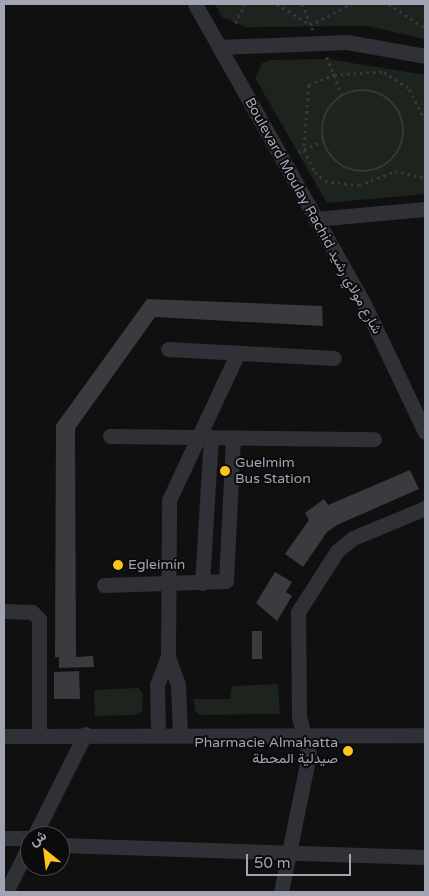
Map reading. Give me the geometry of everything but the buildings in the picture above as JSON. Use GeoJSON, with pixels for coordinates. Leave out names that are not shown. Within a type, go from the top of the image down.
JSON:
{"type":"FeatureCollection","features":[{"type":"Feature","properties":{"kind":"street","name":"Boulevard Moulay Rachid شارع مولاي رشيد"},"geometry":{"type":"LineString","coordinates":[[194,4],[367,311],[425,432]]}},
{"type":"Feature","properties":{"kind":"street"},"geometry":{"type":"LineString","coordinates":[[219,46],[348,42],[425,56]]}},
{"type":"Feature","properties":{"kind":"street"},"geometry":{"type":"LineString","coordinates":[[316,219],[425,209]]}},
{"type":"Feature","properties":{"kind":"street"},"geometry":{"type":"LineString","coordinates":[[168,349],[334,358]]}},
{"type":"Feature","properties":{"kind":"street"},"geometry":{"type":"LineString","coordinates":[[180,735],[178,684],[168,657],[169,500],[204,437],[238,353]]}},
{"type":"Feature","properties":{"kind":"street"},"geometry":{"type":"LineString","coordinates":[[110,436],[374,439]]}},
{"type":"Feature","properties":{"kind":"street"},"geometry":{"type":"LineString","coordinates":[[202,583],[204,437]]}},
{"type":"Feature","properties":{"kind":"street"},"geometry":{"type":"LineString","coordinates":[[104,585],[202,583],[226,579],[233,437]]}},
{"type":"Feature","properties":{"kind":"street"},"geometry":{"type":"LineString","coordinates":[[281,892],[287,852],[309,754],[306,736],[299,717],[298,612],[342,547],[425,508]]}},
{"type":"Feature","properties":{"kind":"street"},"geometry":{"type":"LineString","coordinates":[[4,612],[32,612],[39,619],[39,735]]}},
{"type":"Feature","properties":{"kind":"street"},"geometry":{"type":"LineString","coordinates":[[158,735],[157,684],[168,657]]}},
{"type":"Feature","properties":{"kind":"street"},"geometry":{"type":"LineString","coordinates":[[4,736],[85,734],[425,735]]}},
{"type":"Feature","properties":{"kind":"street"},"geometry":{"type":"LineString","coordinates":[[39,826],[85,734]]}},
{"type":"Feature","properties":{"kind":"street"},"geometry":{"type":"LineString","coordinates":[[4,838],[20,838]]}},
{"type":"Feature","properties":{"kind":"street"},"geometry":{"type":"LineString","coordinates":[[70,846],[425,857]]}},
{"type":"Feature","properties":{"kind":"street"},"geometry":{"type":"LineString","coordinates":[[10,892],[5,892],[20,863]]}},
{"type":"Feature","properties":{"kind":"path"},"geometry":{"type":"LineString","coordinates":[[235,23],[245,4]]}},
{"type":"Feature","properties":{"kind":"path"},"geometry":{"type":"LineString","coordinates":[[251,4],[256,4]]}},
{"type":"Feature","properties":{"kind":"path"},"geometry":{"type":"LineString","coordinates":[[277,4],[310,25],[351,4]]}},
{"type":"Feature","properties":{"kind":"path"},"geometry":{"type":"LineString","coordinates":[[389,4],[425,28]]}},
{"type":"Feature","properties":{"kind":"path"},"geometry":{"type":"LineString","coordinates":[[425,121],[408,88],[389,75],[367,71],[320,78],[309,85],[307,92],[304,150],[315,172],[336,186],[359,185],[395,171],[425,178]]}},
{"type":"Feature","properties":{"kind":"path"},"geometry":{"type":"LineString","coordinates":[[354,91],[386,98],[403,125],[399,150],[390,161],[366,172],[340,165],[323,141],[323,123],[332,104],[354,91]]}},
{"type":"Feature","properties":{"kind":"path"},"geometry":{"type":"LineString","coordinates":[[298,152],[323,141]]}},
{"type":"Feature","properties":{"kind":"shaded area"},"geometry":{"type":"Polygon","coordinates":[[[215,4],[425,4],[425,39],[367,26],[246,27],[222,17],[215,4]]]}},
{"type":"Feature","properties":{"kind":"shaded area"},"geometry":{"type":"Polygon","coordinates":[[[328,59],[425,75],[425,194],[327,203],[255,78],[262,63],[271,60],[328,59]]]}},
{"type":"Feature","properties":{"kind":"shaded area"},"geometry":{"type":"Polygon","coordinates":[[[278,684],[280,714],[199,715],[195,711],[194,699],[230,699],[232,686],[278,684]]]}},
{"type":"Feature","properties":{"kind":"shaded area"},"geometry":{"type":"Polygon","coordinates":[[[138,688],[143,694],[142,711],[135,715],[95,716],[94,690],[138,688]]]}},
{"type":"Feature","properties":{"kind":"place","name":"Guelmim Bus Station"},"geometry":{"type":"Point","coordinates":[225,471]}},
{"type":"Feature","properties":{"kind":"place","name":"Egleimín"},"geometry":{"type":"Point","coordinates":[118,565]}},
{"type":"Feature","properties":{"kind":"place","name":"Pharmacie Almahatta صيدلية المحطة"},"geometry":{"type":"Point","coordinates":[348,751]}}]}
